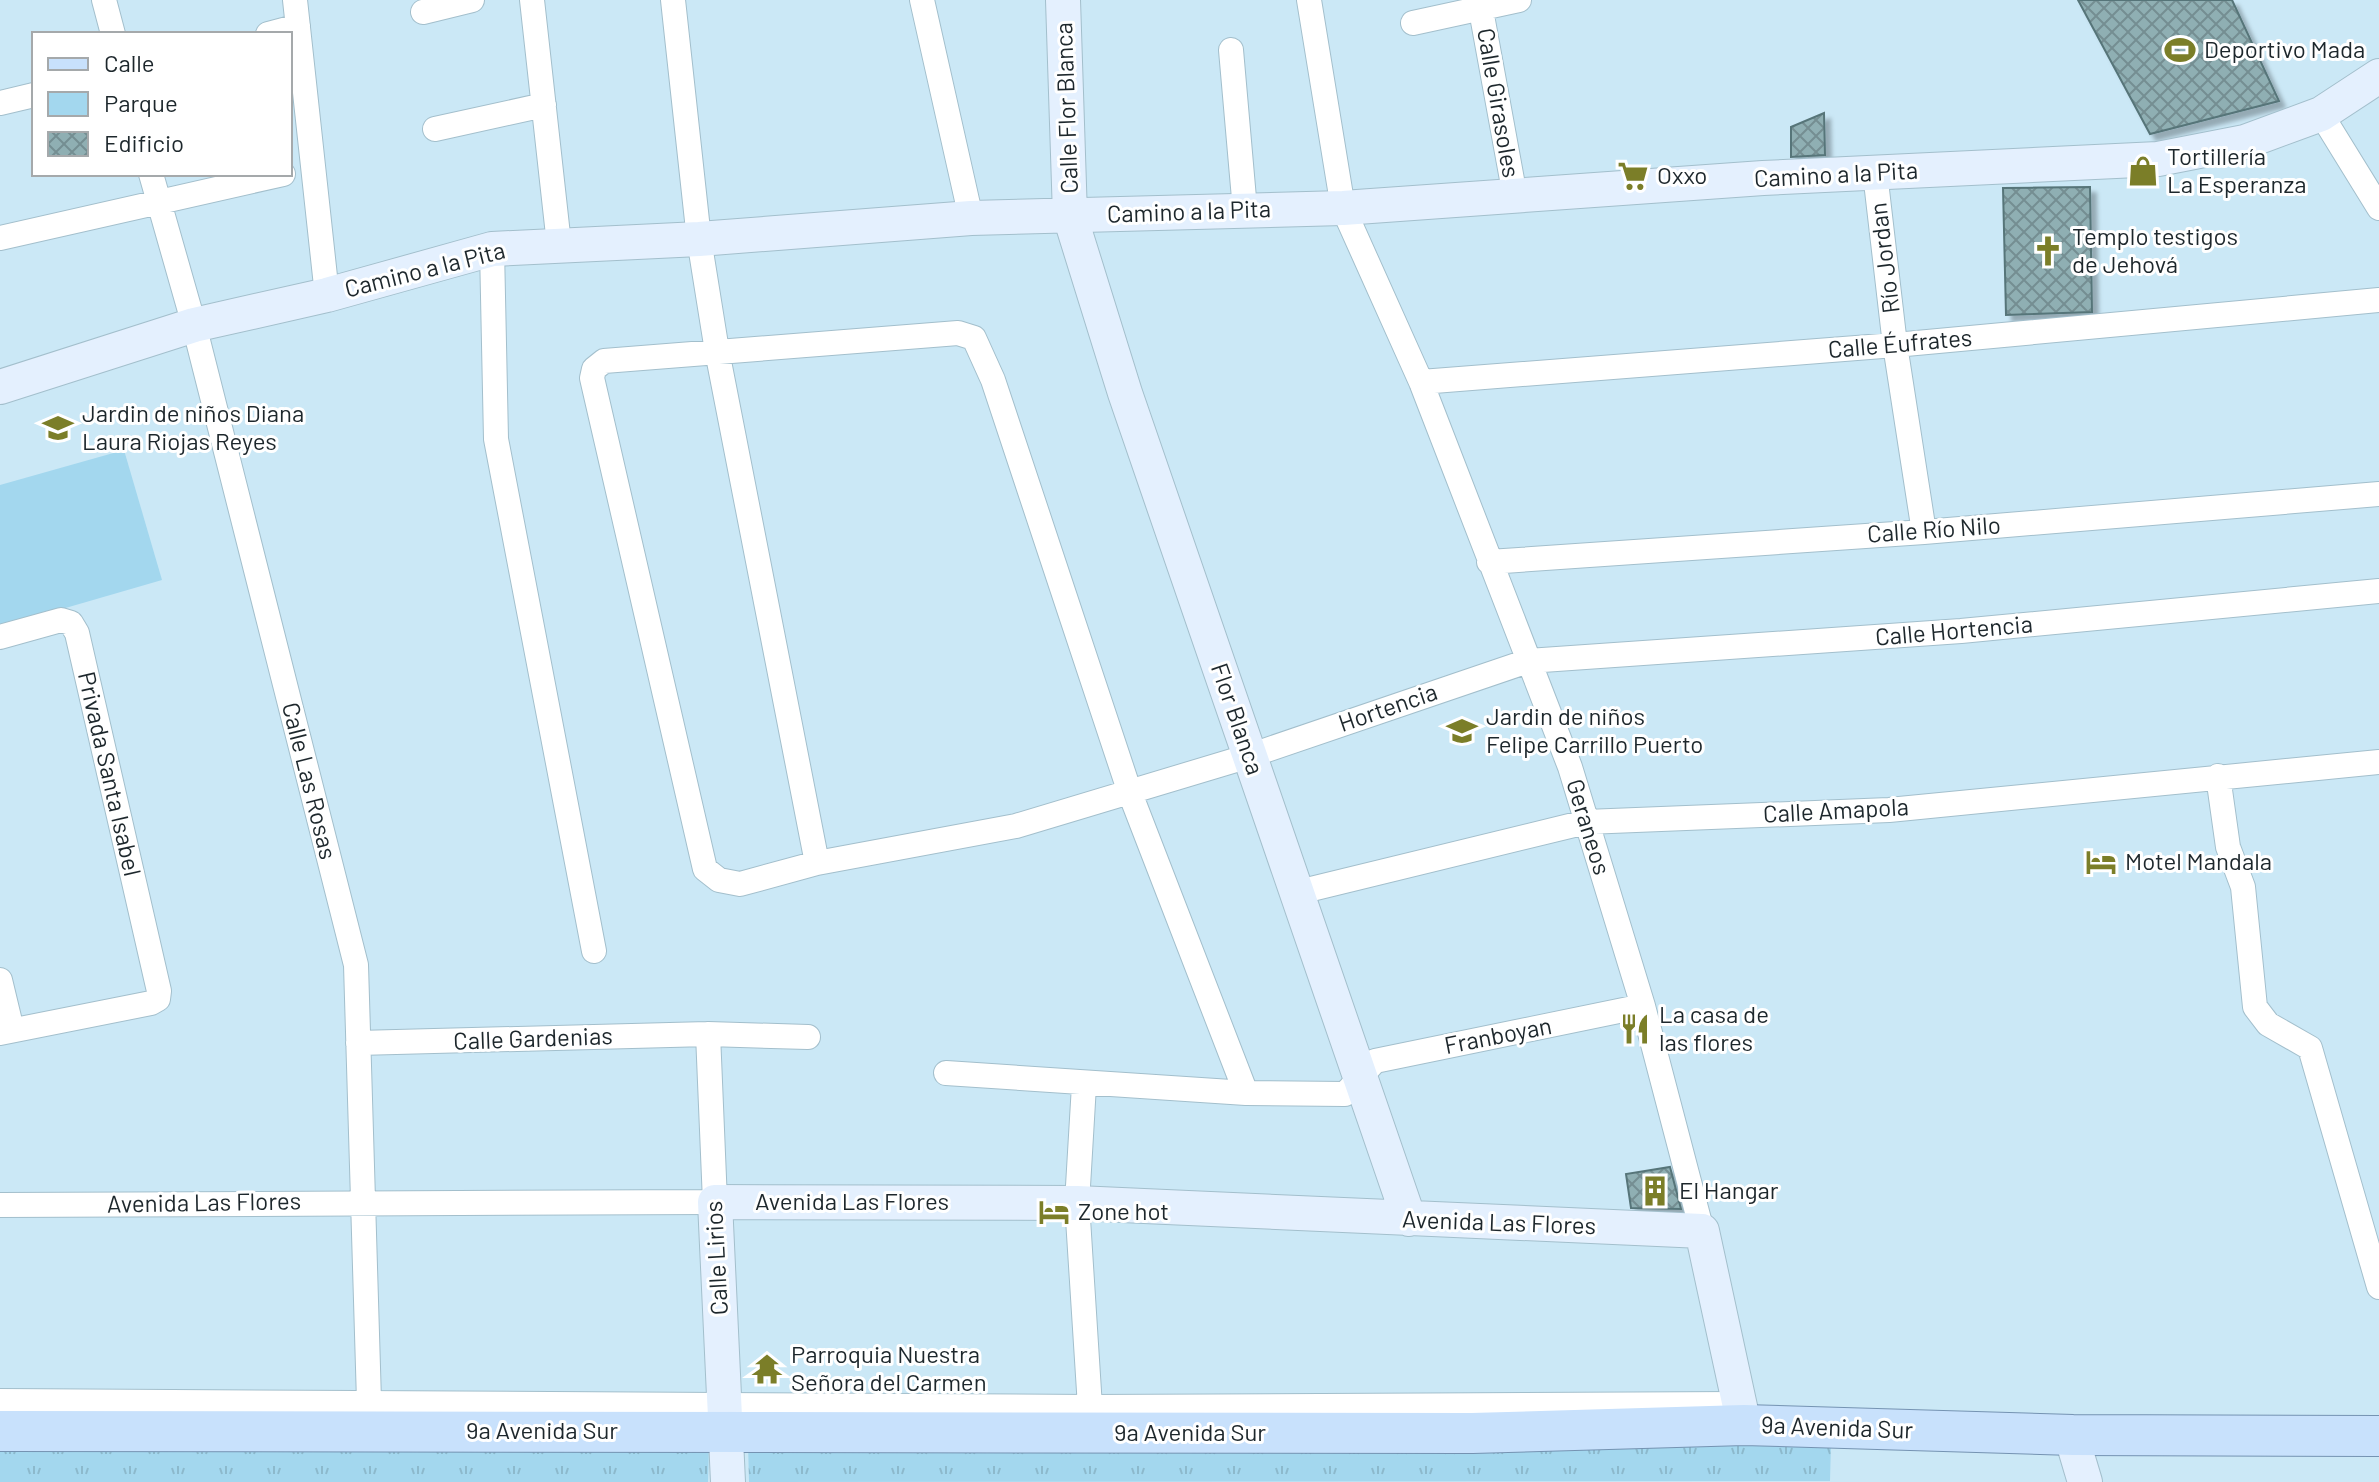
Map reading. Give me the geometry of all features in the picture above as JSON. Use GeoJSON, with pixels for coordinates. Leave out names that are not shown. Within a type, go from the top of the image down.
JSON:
{"type":"FeatureCollection","features":[{"type":"Feature","properties":{"kind":"main road"},"geometry":{"type":"LineString","coordinates":[[946,1432],[984,1407]]}},
{"type":"Feature","properties":{"kind":"main road","name":"9a Avenida Sur"},"geometry":{"type":"LineString","coordinates":[[0,1431],[282,1434],[725,1417],[946,1432],[1472,1433],[1741,1414],[2071,1435],[2379,1436]]}},
{"type":"Feature","properties":{"kind":"street"},"geometry":{"type":"LineString","coordinates":[[104,0],[112,32]]}},
{"type":"Feature","properties":{"kind":"street"},"geometry":{"type":"LineString","coordinates":[[295,0],[301,170],[327,295]]}},
{"type":"Feature","properties":{"kind":"street"},"geometry":{"type":"LineString","coordinates":[[423,12],[472,0]]}},
{"type":"Feature","properties":{"kind":"street"},"geometry":{"type":"LineString","coordinates":[[532,0],[559,244]]}},
{"type":"Feature","properties":{"kind":"street"},"geometry":{"type":"LineString","coordinates":[[673,0],[699,239],[717,351],[817,863]]}},
{"type":"Feature","properties":{"kind":"street"},"geometry":{"type":"LineString","coordinates":[[922,0],[971,218]]}},
{"type":"Feature","properties":{"kind":"street","name":"Calle Flor Blanca"},"geometry":{"type":"LineString","coordinates":[[1063,0],[1070,216]]}},
{"type":"Feature","properties":{"kind":"street","name":"Geraneos"},"geometry":{"type":"LineString","coordinates":[[1309,0],[1343,208],[1421,382],[1570,767],[1643,1006],[1702,1231],[1741,1414]]}},
{"type":"Feature","properties":{"kind":"street"},"geometry":{"type":"LineString","coordinates":[[1413,23],[1519,0]]}},
{"type":"Feature","properties":{"kind":"street","name":"Calle Girasoles"},"geometry":{"type":"LineString","coordinates":[[1481,10],[1515,196]]}},
{"type":"Feature","properties":{"kind":"street"},"geometry":{"type":"LineString","coordinates":[[276,32],[298,26]]}},
{"type":"Feature","properties":{"kind":"street"},"geometry":{"type":"LineString","coordinates":[[1231,50],[1245,210]]}},
{"type":"Feature","properties":{"kind":"street","name":"Camino a la Pita"},"geometry":{"type":"LineString","coordinates":[[0,387],[194,325],[327,295],[492,249],[699,239],[971,218],[1343,208],[1875,173],[2158,159],[2245,142],[2321,114],[2379,76]]}},
{"type":"Feature","properties":{"kind":"street"},"geometry":{"type":"LineString","coordinates":[[0,103],[32,95]]}},
{"type":"Feature","properties":{"kind":"street"},"geometry":{"type":"LineString","coordinates":[[435,129],[544,105]]}},
{"type":"Feature","properties":{"kind":"street"},"geometry":{"type":"LineString","coordinates":[[2321,114],[2379,208]]}},
{"type":"Feature","properties":{"kind":"street","name":"Río Jordan"},"geometry":{"type":"LineString","coordinates":[[1875,173],[1895,345],[1924,532]]}},
{"type":"Feature","properties":{"kind":"street","name":"Calle Las Rosas"},"geometry":{"type":"LineString","coordinates":[[152,176],[194,325],[356,965],[369,1401]]}},
{"type":"Feature","properties":{"kind":"street"},"geometry":{"type":"LineString","coordinates":[[0,238],[273,176]]}},
{"type":"Feature","properties":{"kind":"street","name":"Flor Blanca"},"geometry":{"type":"LineString","coordinates":[[1070,216],[1125,393],[1409,1219]]}},
{"type":"Feature","properties":{"kind":"street"},"geometry":{"type":"LineString","coordinates":[[492,249],[496,439],[594,951]]}},
{"type":"Feature","properties":{"kind":"street","name":"Calle Éufrates"},"geometry":{"type":"LineString","coordinates":[[1421,382],[1895,345],[2379,300]]}},
{"type":"Feature","properties":{"kind":"street"},"geometry":{"type":"LineString","coordinates":[[717,351],[958,333],[974,338],[993,380],[1130,793],[1246,1093]]}},
{"type":"Feature","properties":{"kind":"street","name":"Hortencia"},"geometry":{"type":"LineString","coordinates":[[717,351],[604,361],[594,369],[592,378],[705,869],[719,880],[740,884],[817,863],[1016,826],[1249,756],[1528,661]]}},
{"type":"Feature","properties":{"kind":"street","name":"Calle Río Nilo"},"geometry":{"type":"LineString","coordinates":[[1489,562],[1924,532],[2379,494]]}},
{"type":"Feature","properties":{"kind":"street","name":"Calle Hortencia"},"geometry":{"type":"LineString","coordinates":[[1528,661],[1961,631],[2379,591]]}},
{"type":"Feature","properties":{"kind":"street","name":"Privada Santa Isabel"},"geometry":{"type":"LineString","coordinates":[[0,637],[61,620],[71,623],[77,633],[158,999],[6,1032]]}},
{"type":"Feature","properties":{"kind":"street","name":"Calle Amapola"},"geometry":{"type":"LineString","coordinates":[[1299,892],[1586,822],[1889,810],[2379,762]]}},
{"type":"Feature","properties":{"kind":"street"},"geometry":{"type":"LineString","coordinates":[[2218,776],[2228,847],[2243,887],[2255,1007],[2268,1024],[2310,1048],[2379,1287]]}},
{"type":"Feature","properties":{"kind":"street"},"geometry":{"type":"LineString","coordinates":[[0,980],[6,1032]]}},
{"type":"Feature","properties":{"kind":"street","name":"Franboyan"},"geometry":{"type":"LineString","coordinates":[[946,1073],[1084,1085],[1246,1093],[1345,1094],[1375,1061],[1643,1006]]}},
{"type":"Feature","properties":{"kind":"street","name":"Calle Gardenias"},"geometry":{"type":"LineString","coordinates":[[358,1043],[708,1034],[808,1037]]}},
{"type":"Feature","properties":{"kind":"street","name":"Calle Lirios"},"geometry":{"type":"LineString","coordinates":[[708,1034],[728,1482]]}},
{"type":"Feature","properties":{"kind":"street"},"geometry":{"type":"LineString","coordinates":[[1084,1085],[1077,1203],[1090,1407]]}},
{"type":"Feature","properties":{"kind":"street","name":"Avenida Las Flores"},"geometry":{"type":"LineString","coordinates":[[0,1205],[362,1201],[1077,1203],[1702,1231]]}},
{"type":"Feature","properties":{"kind":"street"},"geometry":{"type":"LineString","coordinates":[[0,1401],[369,1401],[725,1417],[984,1407],[1741,1414]]}},
{"type":"Feature","properties":{"kind":"street"},"geometry":{"type":"LineString","coordinates":[[2071,1435],[2085,1482]]}},
{"type":"Feature","properties":{"kind":"green space"},"geometry":{"type":"Polygon","coordinates":[[[124,450],[162,580],[0,627],[0,485],[124,450]]]}},
{"type":"Feature","properties":{"kind":"green space"},"geometry":{"type":"Polygon","coordinates":[[[748,1442],[1831,1443],[1830,1481],[749,1482],[748,1442]]]}},
{"type":"Feature","properties":{"kind":"green space"},"geometry":{"type":"Polygon","coordinates":[[[0,1443],[709,1443],[708,1482],[0,1482],[0,1443]]]}},
{"type":"Feature","properties":{"kind":"building","name":"Deportivo Mada"},"geometry":{"type":"Polygon","coordinates":[[[2078,0],[2232,0],[2279,101],[2150,134],[2078,0]]]}},
{"type":"Feature","properties":{"kind":"building"},"geometry":{"type":"Polygon","coordinates":[[[1824,113],[1825,155],[1791,157],[1791,127],[1824,113]]]}},
{"type":"Feature","properties":{"kind":"building","name":"Templo testigos de Jehová"},"geometry":{"type":"Polygon","coordinates":[[[2090,187],[2092,312],[2006,315],[2003,188],[2090,187]]]}},
{"type":"Feature","properties":{"kind":"building","name":"El Hangar"},"geometry":{"type":"Polygon","coordinates":[[[1670,1167],[1681,1209],[1631,1208],[1626,1174],[1670,1167]]]}},
{"type":"Feature","properties":{"kind":"place","name":"Deportivo Mada"},"geometry":{"type":"Point","coordinates":[2180,50]}},
{"type":"Feature","properties":{"kind":"place","name":"Tortillería La Esperanza"},"geometry":{"type":"Point","coordinates":[2143,171]}},
{"type":"Feature","properties":{"kind":"place","name":"Oxxo"},"geometry":{"type":"Point","coordinates":[1633,176]}},
{"type":"Feature","properties":{"kind":"place","name":"Templo testigos de Jehová"},"geometry":{"type":"Point","coordinates":[2048,251]}},
{"type":"Feature","properties":{"kind":"place","name":"Jardin de niños Diana Laura Riojas Reyes"},"geometry":{"type":"Point","coordinates":[58,428]}},
{"type":"Feature","properties":{"kind":"place","name":"Jardin de niños Felipe Carrillo Puerto"},"geometry":{"type":"Point","coordinates":[1462,731]}},
{"type":"Feature","properties":{"kind":"place","name":"Motel Mandala"},"geometry":{"type":"Point","coordinates":[2101,862]}},
{"type":"Feature","properties":{"kind":"place","name":"La casa de las flores"},"geometry":{"type":"Point","coordinates":[1635,1029]}},
{"type":"Feature","properties":{"kind":"place","name":"El Hangar"},"geometry":{"type":"Point","coordinates":[1655,1191]}},
{"type":"Feature","properties":{"kind":"place","name":"Zone hot"},"geometry":{"type":"Point","coordinates":[1054,1212]}},
{"type":"Feature","properties":{"kind":"place","name":"Parroquia Nuestra Señora del Carmen"},"geometry":{"type":"Point","coordinates":[767,1369]}}]}
